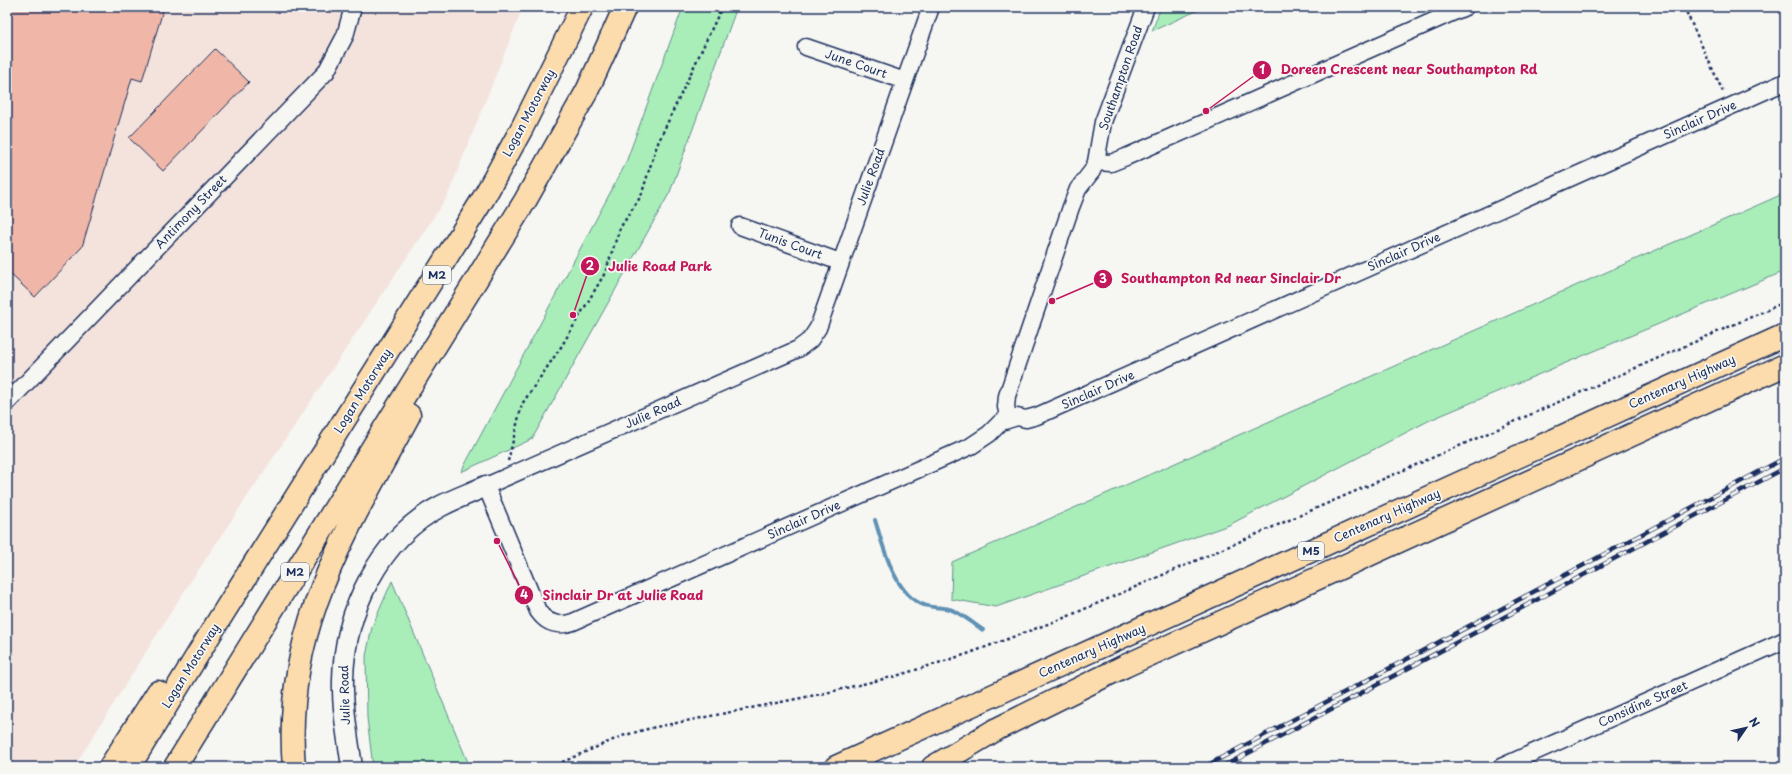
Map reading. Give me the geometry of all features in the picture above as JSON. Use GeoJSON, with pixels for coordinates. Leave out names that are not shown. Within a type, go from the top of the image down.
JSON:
{"type":"FeatureCollection","features":[{"type":"Feature","properties":{"kind":"highway","name":"Logan Motorway"},"geometry":{"type":"LineString","coordinates":[[130,767],[217,623],[483,199],[522,128],[582,7]]}},
{"type":"Feature","properties":{"kind":"highway","name":"M2"},"geometry":{"type":"LineString","coordinates":[[175,767],[521,207],[587,91],[625,7]]}},
{"type":"Feature","properties":{"kind":"highway","name":"Centenary Highway"},"geometry":{"type":"LineString","coordinates":[[836,767],[1785,335]]}},
{"type":"Feature","properties":{"kind":"highway","name":"M5"},"geometry":{"type":"LineString","coordinates":[[934,767],[997,729],[1125,666],[1785,365]]}},
{"type":"Feature","properties":{"kind":"highway"},"geometry":{"type":"LineString","coordinates":[[294,767],[293,728],[297,674],[316,600],[338,548],[415,403],[416,377]]}},
{"type":"Feature","properties":{"kind":"highway"},"geometry":{"type":"LineString","coordinates":[[110,767],[199,632],[217,623]]}},
{"type":"Feature","properties":{"kind":"street","name":"Antimony Street"},"geometry":{"type":"LineString","coordinates":[[7,403],[326,72],[345,36],[353,7]]}},
{"type":"Feature","properties":{"kind":"street","name":"Julie Road"},"geometry":{"type":"LineString","coordinates":[[352,767],[345,716],[343,680],[344,657],[348,633],[357,604],[368,581],[387,552],[411,527],[441,506],[798,349],[810,340],[818,328],[931,7]]}},
{"type":"Feature","properties":{"kind":"street","name":"Southampton Road"},"geometry":{"type":"LineString","coordinates":[[1009,419],[1006,407],[1007,396],[1071,207],[1078,189],[1088,178],[1096,162],[1104,122],[1146,7]]}},
{"type":"Feature","properties":{"kind":"street"},"geometry":{"type":"LineString","coordinates":[[1096,162],[1106,163],[1122,159],[1465,7]]}},
{"type":"Feature","properties":{"kind":"street","name":"June Court"},"geometry":{"type":"LineString","coordinates":[[806,46],[905,81]]}},
{"type":"Feature","properties":{"kind":"street","name":"Sinclair Drive"},"geometry":{"type":"LineString","coordinates":[[486,486],[538,612],[548,621],[562,625],[573,622],[972,446],[989,434],[1001,422],[1017,417],[1026,419],[1037,416],[1785,82]]}},
{"type":"Feature","properties":{"kind":"street","name":"Tunis Court"},"geometry":{"type":"LineString","coordinates":[[740,226],[840,262]]}},
{"type":"Feature","properties":{"kind":"street","name":"Considine Street"},"geometry":{"type":"LineString","coordinates":[[1501,767],[1785,640]]}},
{"type":"Feature","properties":{"kind":"path"},"geometry":{"type":"LineString","coordinates":[[508,461],[522,404],[561,347],[605,273],[620,228],[641,196],[657,145],[722,7]]}},
{"type":"Feature","properties":{"kind":"path"},"geometry":{"type":"LineString","coordinates":[[1684,7],[1730,106]]}},
{"type":"Feature","properties":{"kind":"path"},"geometry":{"type":"LineString","coordinates":[[550,767],[622,736],[651,728],[821,694],[896,676],[967,654],[1064,618],[1785,302]]}},
{"type":"Feature","properties":{"kind":"shaded area"},"geometry":{"type":"Polygon","coordinates":[[[7,7],[523,7],[447,197],[181,596],[74,767],[7,767],[7,7]]]}},
{"type":"Feature","properties":{"kind":"green space"},"geometry":{"type":"Polygon","coordinates":[[[683,7],[737,7],[670,192],[532,439],[461,472],[625,165],[683,7]]]}},
{"type":"Feature","properties":{"kind":"green space"},"geometry":{"type":"Polygon","coordinates":[[[1161,7],[1205,7],[1152,31],[1161,7]]]}},
{"type":"Feature","properties":{"kind":"green space"},"geometry":{"type":"Polygon","coordinates":[[[1785,193],[1785,271],[1430,420],[1229,525],[996,607],[951,599],[952,562],[1785,193]]]}},
{"type":"Feature","properties":{"kind":"green space"},"geometry":{"type":"Polygon","coordinates":[[[392,581],[470,767],[373,767],[367,718],[366,656],[372,627],[392,581]]]}},
{"type":"Feature","properties":{"kind":"building"},"geometry":{"type":"Polygon","coordinates":[[[7,7],[164,7],[142,81],[132,78],[82,247],[35,297],[7,271],[7,7]]]}},
{"type":"Feature","properties":{"kind":"building"},"geometry":{"type":"Polygon","coordinates":[[[215,49],[249,82],[163,171],[129,138],[215,49]]]}},
{"type":"Feature","properties":{"kind":"waterway"},"geometry":{"type":"LineString","coordinates":[[875,520],[886,556],[905,592],[914,600],[924,605],[949,609],[957,612],[983,630]]}},
{"type":"Feature","properties":{"kind":"railway"},"geometry":{"type":"LineString","coordinates":[[1204,767],[1785,458]]}},
{"type":"Feature","properties":{"kind":"railway"},"geometry":{"type":"LineString","coordinates":[[1222,767],[1785,468]]}},
{"type":"Feature","properties":{"kind":"place","name":"Doreen Crescent near Southampton Rd"},"geometry":{"type":"Point","coordinates":[1206,111]}},
{"type":"Feature","properties":{"kind":"place","name":"Southampton Rd near Sinclair Dr"},"geometry":{"type":"Point","coordinates":[1052,301]}},
{"type":"Feature","properties":{"kind":"place","name":"Julie Road Park"},"geometry":{"type":"Point","coordinates":[573,315]}},
{"type":"Feature","properties":{"kind":"place","name":"Sinclair Dr at Julie Road"},"geometry":{"type":"Point","coordinates":[497,541]}}]}
